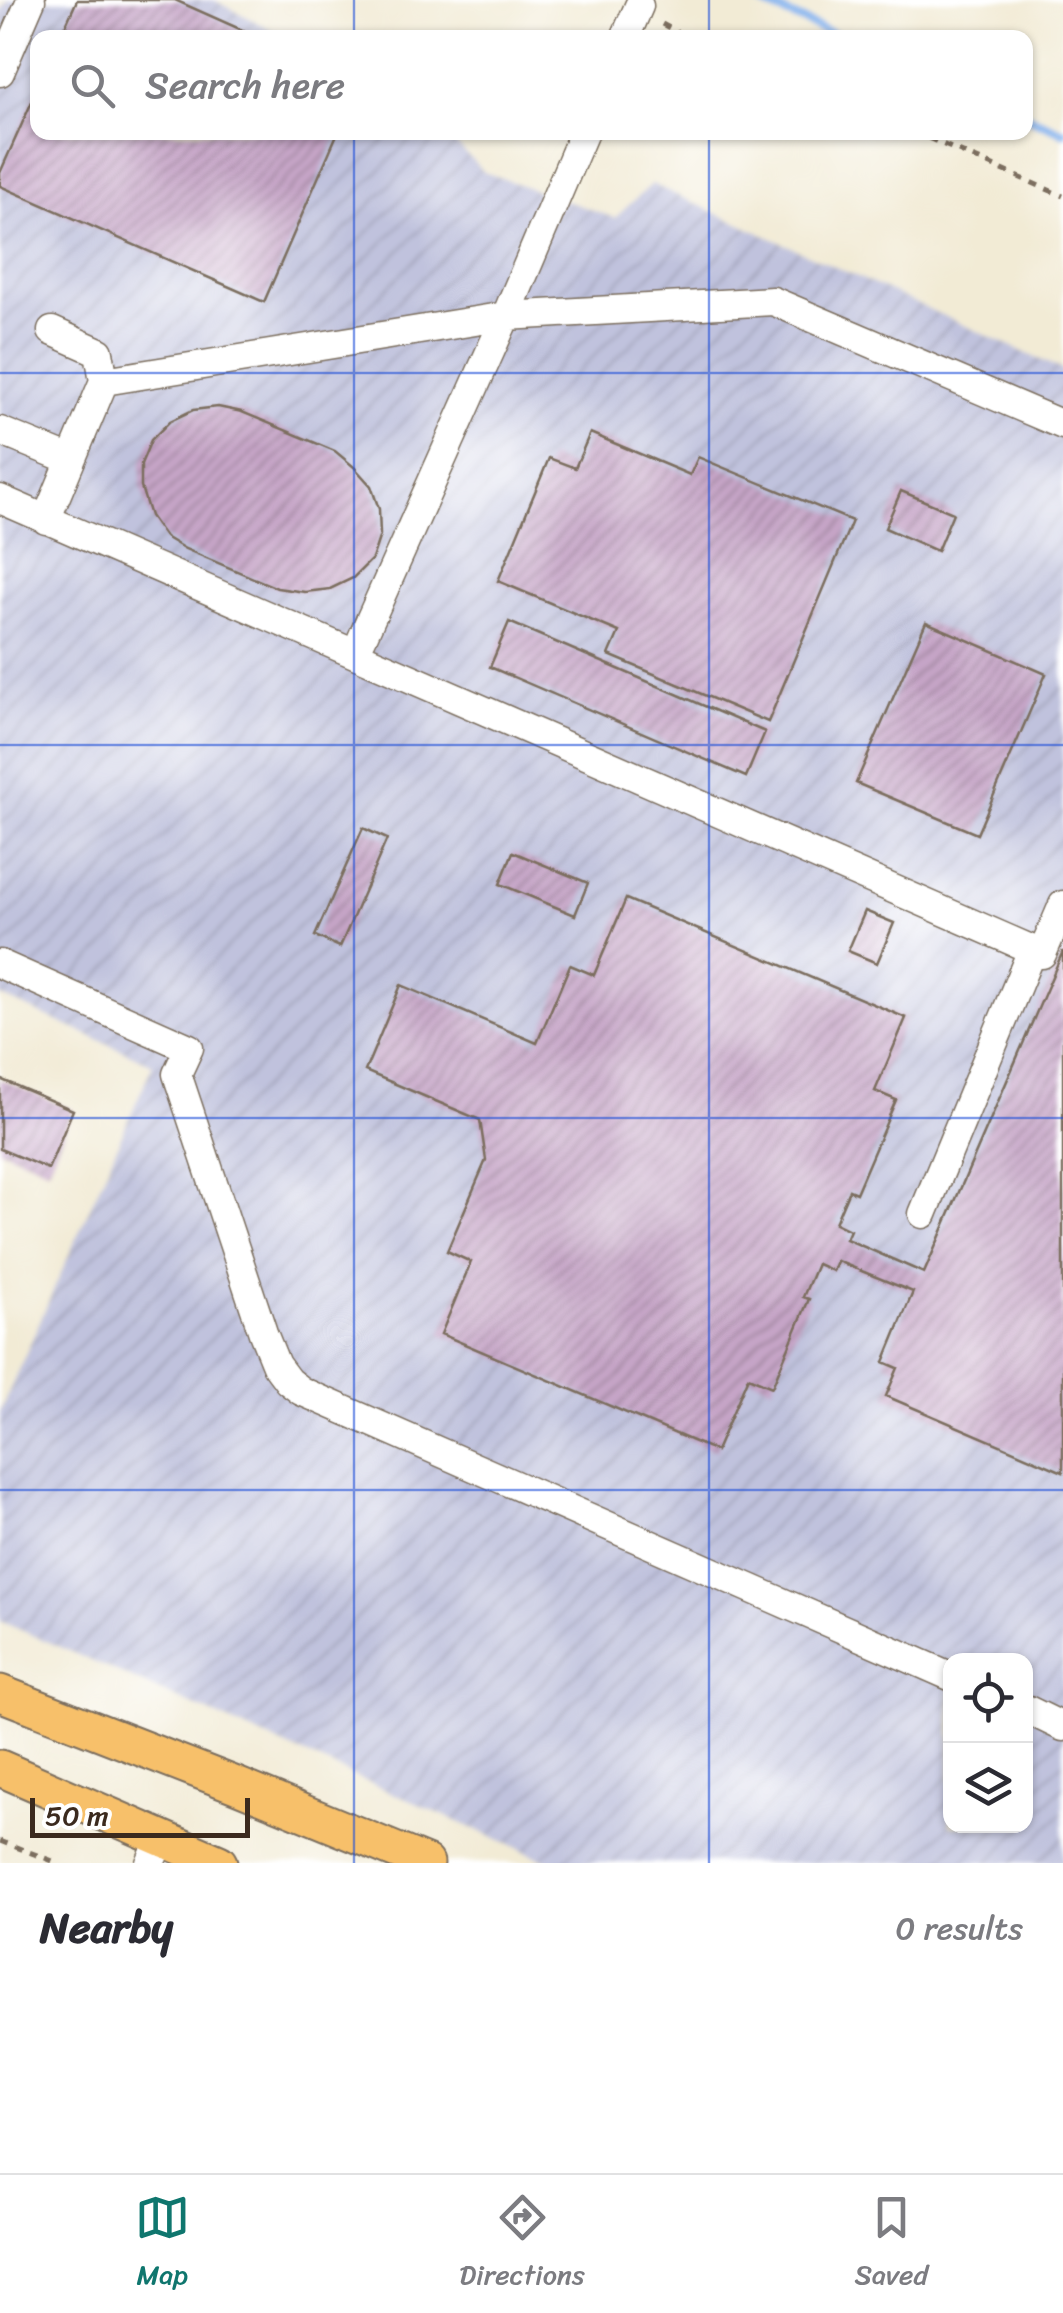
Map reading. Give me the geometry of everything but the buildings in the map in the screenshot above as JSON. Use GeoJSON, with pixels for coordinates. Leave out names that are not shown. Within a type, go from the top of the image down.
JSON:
{"type":"FeatureCollection","features":[{"type":"Feature","properties":{"kind":"main road"},"geometry":{"type":"LineString","coordinates":[[0,1694],[426,1863]]}},
{"type":"Feature","properties":{"kind":"main road"},"geometry":{"type":"LineString","coordinates":[[0,1768],[155,1850],[219,1863]]}},
{"type":"Feature","properties":{"kind":"street"},"geometry":{"type":"LineString","coordinates":[[0,72],[31,0]]}},
{"type":"Feature","properties":{"kind":"street"},"geometry":{"type":"LineString","coordinates":[[628,30],[639,6]]}},
{"type":"Feature","properties":{"kind":"street"},"geometry":{"type":"LineString","coordinates":[[355,654],[581,140]]}},
{"type":"Feature","properties":{"kind":"street"},"geometry":{"type":"LineString","coordinates":[[104,381],[506,316],[774,302],[1063,425]]}},
{"type":"Feature","properties":{"kind":"street"},"geometry":{"type":"LineString","coordinates":[[46,520],[104,381],[99,352],[52,332]]}},
{"type":"Feature","properties":{"kind":"street"},"geometry":{"type":"LineString","coordinates":[[0,431],[71,460]]}},
{"type":"Feature","properties":{"kind":"street"},"geometry":{"type":"LineString","coordinates":[[0,499],[1042,954],[1063,905]]}},
{"type":"Feature","properties":{"kind":"street"},"geometry":{"type":"LineString","coordinates":[[922,1214],[1032,950]]}},
{"type":"Feature","properties":{"kind":"street"},"geometry":{"type":"LineString","coordinates":[[0,964],[189,1048],[177,1074],[184,1099],[262,1333],[288,1382],[336,1407],[943,1673]]}},
{"type":"Feature","properties":{"kind":"street"},"geometry":{"type":"LineString","coordinates":[[1033,1713],[1063,1728]]}},
{"type":"Feature","properties":{"kind":"path"},"geometry":{"type":"LineString","coordinates":[[933,140],[1063,196]]}},
{"type":"Feature","properties":{"kind":"path"},"geometry":{"type":"LineString","coordinates":[[0,1841],[58,1863]]}},
{"type":"Feature","properties":{"kind":"shaded area"},"geometry":{"type":"Polygon","coordinates":[[[8,0],[214,0],[272,30],[30,30],[30,140],[452,140],[484,172],[615,218],[652,184],[1063,370],[1063,1863],[552,1863],[0,1621],[0,1412],[153,1064],[0,996],[0,12],[8,0]]]}},
{"type":"Feature","properties":{"kind":"waterway"},"geometry":{"type":"LineString","coordinates":[[755,0],[824,30]]}},
{"type":"Feature","properties":{"kind":"waterway"},"geometry":{"type":"LineString","coordinates":[[1033,119],[1063,132]]}}]}
